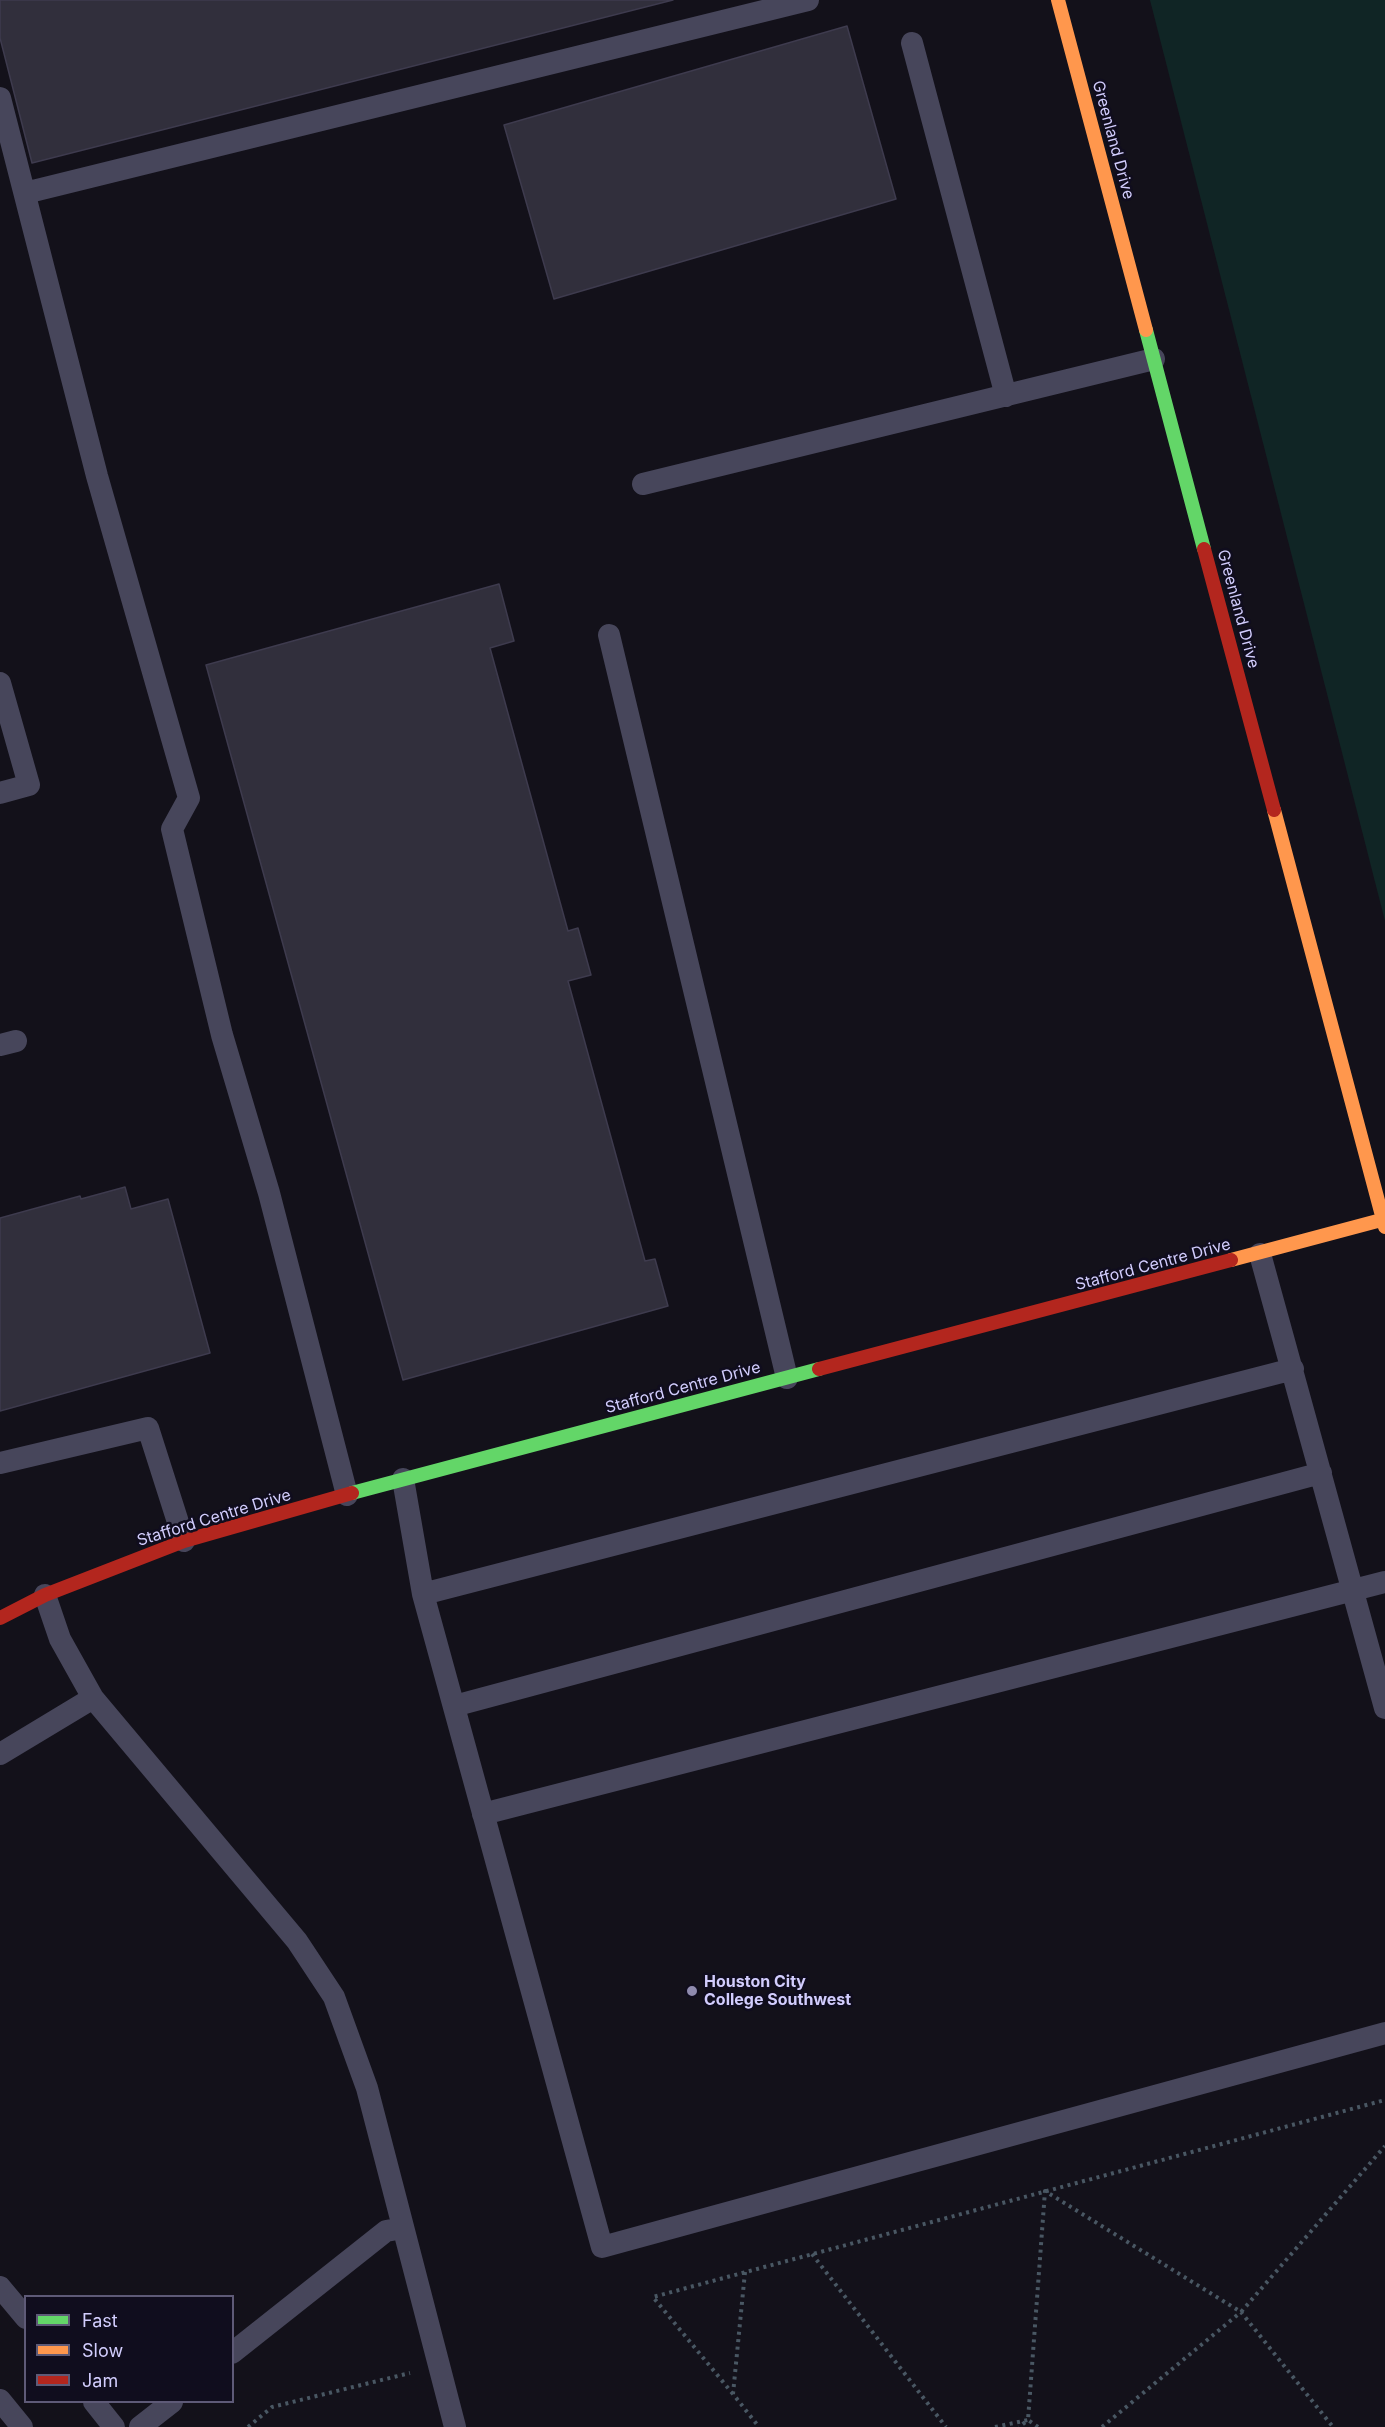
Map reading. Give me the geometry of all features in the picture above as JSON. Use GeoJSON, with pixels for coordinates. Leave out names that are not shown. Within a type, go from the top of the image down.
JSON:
{"type":"FeatureCollection","features":[{"type":"Feature","properties":{"kind":"street","name":"Greenland Drive"},"geometry":{"type":"LineString","coordinates":[[1058,0],[1384,1222]]}},
{"type":"Feature","properties":{"kind":"street","name":"Stafford Centre Drive"},"geometry":{"type":"LineString","coordinates":[[0,1618],[45,1595],[184,1541],[403,1479],[1384,1222]]}},
{"type":"Feature","properties":{"kind":"lane"},"geometry":{"type":"LineString","coordinates":[[25,193],[808,0]]}},
{"type":"Feature","properties":{"kind":"lane"},"geometry":{"type":"LineString","coordinates":[[912,43],[1006,396]]}},
{"type":"Feature","properties":{"kind":"lane"},"geometry":{"type":"LineString","coordinates":[[0,98],[98,476],[189,798],[172,829],[222,1035],[269,1193],[347,1495]]}},
{"type":"Feature","properties":{"kind":"lane"},"geometry":{"type":"LineString","coordinates":[[643,484],[1154,359]]}},
{"type":"Feature","properties":{"kind":"lane"},"geometry":{"type":"LineString","coordinates":[[609,635],[787,1378]]}},
{"type":"Feature","properties":{"kind":"lane"},"geometry":{"type":"LineString","coordinates":[[0,683],[29,785],[0,793]]}},
{"type":"Feature","properties":{"kind":"lane"},"geometry":{"type":"LineString","coordinates":[[1260,1254],[1385,1708]]}},
{"type":"Feature","properties":{"kind":"lane"},"geometry":{"type":"LineString","coordinates":[[423,1594],[1293,1369]]}},
{"type":"Feature","properties":{"kind":"lane"},"geometry":{"type":"LineString","coordinates":[[0,1463],[148,1428],[184,1541]]}},
{"type":"Feature","properties":{"kind":"lane"},"geometry":{"type":"LineString","coordinates":[[454,1706],[1321,1473]]}},
{"type":"Feature","properties":{"kind":"lane"},"geometry":{"type":"LineString","coordinates":[[403,1479],[423,1594],[602,2247],[1385,2033]]}},
{"type":"Feature","properties":{"kind":"lane"},"geometry":{"type":"LineString","coordinates":[[483,1814],[1385,1582]]}},
{"type":"Feature","properties":{"kind":"lane"},"geometry":{"type":"LineString","coordinates":[[45,1595],[60,1639],[93,1698],[297,1941],[334,1997],[367,2088],[455,2427]]}},
{"type":"Feature","properties":{"kind":"lane"},"geometry":{"type":"LineString","coordinates":[[0,1754],[93,1698]]}},
{"type":"Feature","properties":{"kind":"lane"},"geometry":{"type":"LineString","coordinates":[[234,2351],[386,2231],[403,2228]]}},
{"type":"Feature","properties":{"kind":"lane"},"geometry":{"type":"LineString","coordinates":[[0,2287],[24,2316]]}},
{"type":"Feature","properties":{"kind":"lane"},"geometry":{"type":"LineString","coordinates":[[0,2400],[22,2427]]}},
{"type":"Feature","properties":{"kind":"lane"},"geometry":{"type":"LineString","coordinates":[[95,2403],[114,2427]]}},
{"type":"Feature","properties":{"kind":"lane"},"geometry":{"type":"LineString","coordinates":[[140,2427],[171,2403]]}},
{"type":"Feature","properties":{"kind":"path"},"geometry":{"type":"LineString","coordinates":[[759,2427],[653,2297],[1385,2100]]}},
{"type":"Feature","properties":{"kind":"path"},"geometry":{"type":"LineString","coordinates":[[1102,2427],[1241,2312],[1385,2146]]}},
{"type":"Feature","properties":{"kind":"path"},"geometry":{"type":"LineString","coordinates":[[1045,2191],[1241,2312],[1333,2427]]}},
{"type":"Feature","properties":{"kind":"path"},"geometry":{"type":"LineString","coordinates":[[1019,2427],[1028,2420],[1045,2191]]}},
{"type":"Feature","properties":{"kind":"path"},"geometry":{"type":"LineString","coordinates":[[812,2254],[946,2427]]}},
{"type":"Feature","properties":{"kind":"path"},"geometry":{"type":"LineString","coordinates":[[733,2394],[745,2272]]}},
{"type":"Feature","properties":{"kind":"path"},"geometry":{"type":"LineString","coordinates":[[248,2427],[272,2407],[414,2372]]}},
{"type":"Feature","properties":{"kind":"path"},"geometry":{"type":"LineString","coordinates":[[996,2427],[1028,2420],[1038,2427]]}},
{"type":"Feature","properties":{"kind":"green space"},"geometry":{"type":"Polygon","coordinates":[[[1150,0],[1385,0],[1385,921],[1150,0]]]}},
{"type":"Feature","properties":{"kind":"building"},"geometry":{"type":"Polygon","coordinates":[[[0,0],[673,0],[32,163],[0,38],[0,0]]]}},
{"type":"Feature","properties":{"kind":"building"},"geometry":{"type":"Polygon","coordinates":[[[847,26],[896,199],[554,299],[504,125],[847,26]]]}},
{"type":"Feature","properties":{"kind":"building"},"geometry":{"type":"Polygon","coordinates":[[[499,584],[514,641],[490,648],[568,931],[578,928],[591,975],[568,981],[645,1261],[655,1259],[668,1306],[403,1380],[206,665],[499,584]]]}},
{"type":"Feature","properties":{"kind":"building"},"geometry":{"type":"Polygon","coordinates":[[[125,1187],[131,1209],[168,1199],[210,1353],[0,1411],[0,1218],[80,1196],[81,1199],[125,1187]]]}},
{"type":"Feature","properties":{"kind":"traffic: fast"},"geometry":{"type":"LineString","coordinates":[[1146,330],[1204,549]]}},
{"type":"Feature","properties":{"kind":"traffic: fast"},"geometry":{"type":"LineString","coordinates":[[352,1493],[819,1369]]}},
{"type":"Feature","properties":{"kind":"traffic: slow"},"geometry":{"type":"LineString","coordinates":[[1058,0],[1146,330]]}},
{"type":"Feature","properties":{"kind":"traffic: slow"},"geometry":{"type":"LineString","coordinates":[[1274,810],[1385,1227]]}},
{"type":"Feature","properties":{"kind":"traffic: slow"},"geometry":{"type":"LineString","coordinates":[[1231,1260],[1385,1219]]}},
{"type":"Feature","properties":{"kind":"traffic: jam"},"geometry":{"type":"LineString","coordinates":[[1204,549],[1274,810]]}},
{"type":"Feature","properties":{"kind":"traffic: jam"},"geometry":{"type":"LineString","coordinates":[[819,1369],[1231,1260]]}},
{"type":"Feature","properties":{"kind":"traffic: jam"},"geometry":{"type":"LineString","coordinates":[[0,1618],[45,1595],[184,1541],[352,1493]]}},
{"type":"Feature","properties":{"kind":"place","name":"Houston City College Southwest"},"geometry":{"type":"Point","coordinates":[692,1991]}}]}
